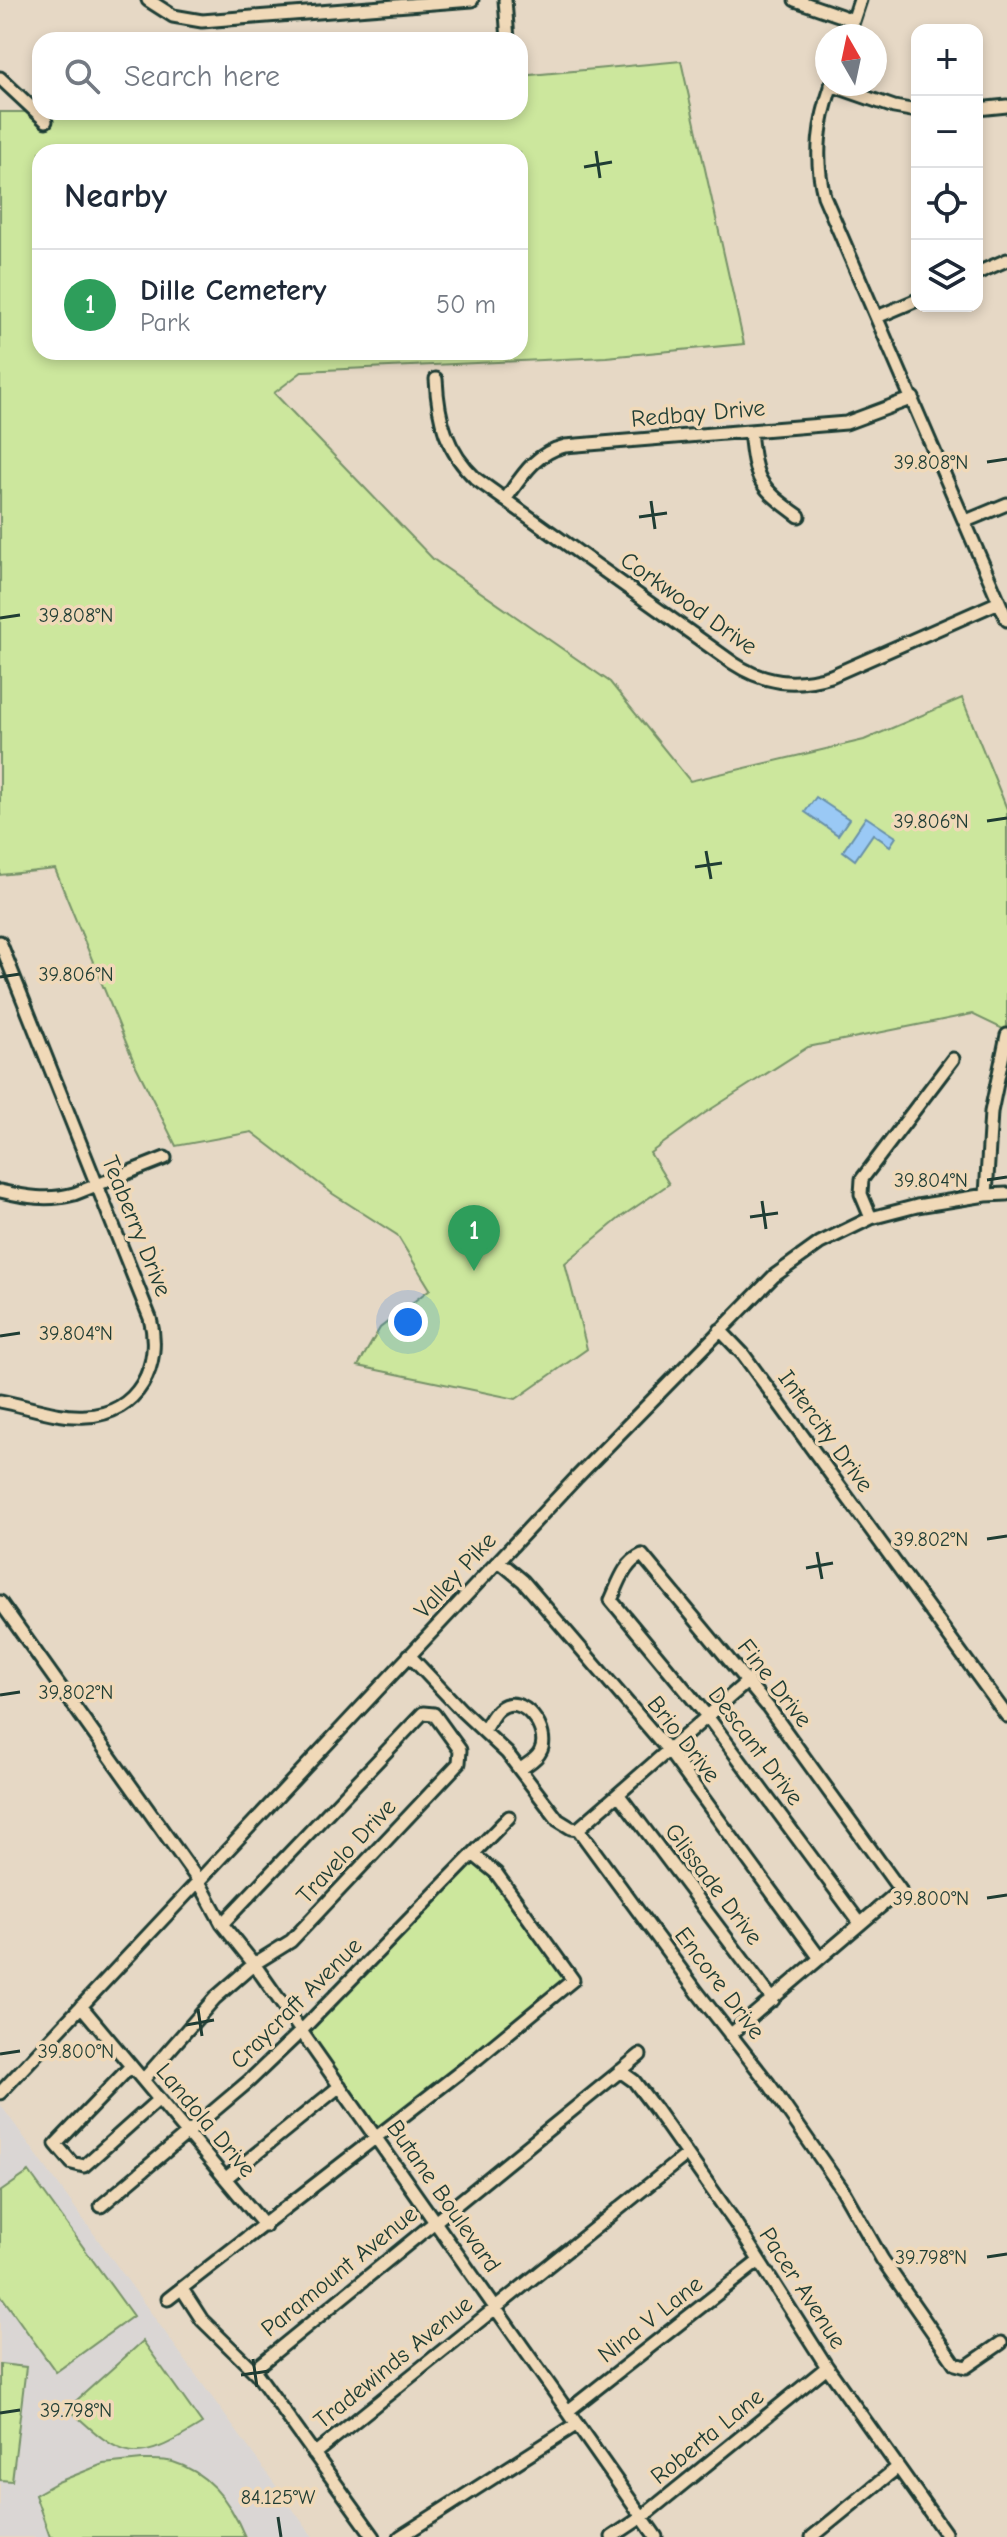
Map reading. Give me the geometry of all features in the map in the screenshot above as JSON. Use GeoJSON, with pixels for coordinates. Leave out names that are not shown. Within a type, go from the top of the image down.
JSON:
{"type":"FeatureCollection","features":[{"type":"Feature","properties":{"kind":"street"},"geometry":{"type":"LineString","coordinates":[[148,0],[173,16],[202,21],[472,0]]}},
{"type":"Feature","properties":{"kind":"street"},"geometry":{"type":"LineString","coordinates":[[505,0],[507,32]]}},
{"type":"Feature","properties":{"kind":"street"},"geometry":{"type":"LineString","coordinates":[[795,0],[853,20]]}},
{"type":"Feature","properties":{"kind":"street"},"geometry":{"type":"LineString","coordinates":[[852,24],[860,0]]}},
{"type":"Feature","properties":{"kind":"street"},"geometry":{"type":"LineString","coordinates":[[0,78],[32,108]]}},
{"type":"Feature","properties":{"kind":"street"},"geometry":{"type":"LineString","coordinates":[[828,96],[818,141],[820,180],[830,211],[1007,620]]}},
{"type":"Feature","properties":{"kind":"street"},"geometry":{"type":"LineString","coordinates":[[864,96],[911,110]]}},
{"type":"Feature","properties":{"kind":"street"},"geometry":{"type":"LineString","coordinates":[[983,108],[1007,106]]}},
{"type":"Feature","properties":{"kind":"street"},"geometry":{"type":"LineString","coordinates":[[983,270],[1007,260]]}},
{"type":"Feature","properties":{"kind":"street"},"geometry":{"type":"LineString","coordinates":[[877,317],[911,303]]}},
{"type":"Feature","properties":{"kind":"street","name":"Corkwood Drive"},"geometry":{"type":"LineString","coordinates":[[436,379],[439,414],[449,446],[465,469],[733,663],[758,677],[801,683],[831,676],[999,602]]}},
{"type":"Feature","properties":{"kind":"street","name":"Redbay Drive"},"geometry":{"type":"LineString","coordinates":[[505,500],[535,460],[554,448],[846,423],[913,398]]}},
{"type":"Feature","properties":{"kind":"street"},"geometry":{"type":"LineString","coordinates":[[750,431],[757,475],[773,497],[799,516]]}},
{"type":"Feature","properties":{"kind":"street"},"geometry":{"type":"LineString","coordinates":[[966,521],[1007,504]]}},
{"type":"Feature","properties":{"kind":"street","name":"Teaberry Drive"},"geometry":{"type":"LineString","coordinates":[[0,945],[150,1318],[155,1343],[150,1371],[134,1395],[123,1405],[98,1415],[68,1416],[0,1401]]}},
{"type":"Feature","properties":{"kind":"street"},"geometry":{"type":"LineString","coordinates":[[986,1195],[991,1112],[1007,1035]]}},
{"type":"Feature","properties":{"kind":"street"},"geometry":{"type":"LineString","coordinates":[[871,1218],[861,1194],[862,1179],[953,1059]]}},
{"type":"Feature","properties":{"kind":"street"},"geometry":{"type":"LineString","coordinates":[[0,1191],[40,1199],[60,1198],[165,1158]]}},
{"type":"Feature","properties":{"kind":"street","name":"Valley Pike"},"geometry":{"type":"LineString","coordinates":[[0,2093],[409,1655],[756,1293],[793,1261],[841,1231],[871,1218],[917,1206],[1007,1194]]}},
{"type":"Feature","properties":{"kind":"street","name":"Intercity Drive"},"geometry":{"type":"LineString","coordinates":[[720,1330],[743,1354],[1007,1716]]}},
{"type":"Feature","properties":{"kind":"street","name":"Fine Drive"},"geometry":{"type":"LineString","coordinates":[[611,1600],[627,1566],[642,1555],[748,1681],[900,1890],[860,1923]]}},
{"type":"Feature","properties":{"kind":"street","name":"Brio Drive"},"geometry":{"type":"LineString","coordinates":[[499,1561],[523,1581],[668,1750],[819,1957]]}},
{"type":"Feature","properties":{"kind":"street","name":"Descant Drive"},"geometry":{"type":"LineString","coordinates":[[611,1600],[707,1716],[860,1923]]}},
{"type":"Feature","properties":{"kind":"street","name":"Butane Boulevard"},"geometry":{"type":"LineString","coordinates":[[0,1602],[198,1880],[222,1924],[376,2136],[656,2537]]}},
{"type":"Feature","properties":{"kind":"street","name":"Encore Drive"},"geometry":{"type":"LineString","coordinates":[[409,1655],[521,1769],[558,1820],[578,1829],[769,2084],[842,2189],[882,2259],[955,2364],[960,2367],[971,2365],[1001,2343]]}},
{"type":"Feature","properties":{"kind":"street"},"geometry":{"type":"LineString","coordinates":[[578,1829],[748,1681]]}},
{"type":"Feature","properties":{"kind":"street"},"geometry":{"type":"LineString","coordinates":[[484,1730],[499,1709],[508,1705],[519,1705],[534,1716],[542,1747],[540,1754],[521,1769]]}},
{"type":"Feature","properties":{"kind":"street","name":"Travelo Drive"},"geometry":{"type":"LineString","coordinates":[[143,2080],[215,1998],[254,1964],[291,1941],[459,1763],[460,1750],[434,1714],[423,1713],[222,1924]]}},
{"type":"Feature","properties":{"kind":"street","name":"Glissade Drive"},"geometry":{"type":"LineString","coordinates":[[619,1795],[773,2000]]}},
{"type":"Feature","properties":{"kind":"street","name":"Craycraft Avenue"},"geometry":{"type":"LineString","coordinates":[[101,2206],[249,2081],[509,1817]]}},
{"type":"Feature","properties":{"kind":"street"},"geometry":{"type":"LineString","coordinates":[[168,2299],[467,2067],[573,1980],[496,1873],[474,1855]]}},
{"type":"Feature","properties":{"kind":"street"},"geometry":{"type":"LineString","coordinates":[[730,2035],[860,1923]]}},
{"type":"Feature","properties":{"kind":"street","name":"Landola Drive"},"geometry":{"type":"LineString","coordinates":[[81,2006],[265,2226]]}},
{"type":"Feature","properties":{"kind":"street","name":"Paramount Avenue"},"geometry":{"type":"LineString","coordinates":[[253,2370],[640,2055]]}},
{"type":"Feature","properties":{"kind":"street"},"geometry":{"type":"LineString","coordinates":[[131,2066],[56,2144],[72,2163],[84,2166],[159,2099]]}},
{"type":"Feature","properties":{"kind":"street","name":"Pacer Avenue"},"geometry":{"type":"LineString","coordinates":[[620,2071],[634,2081],[687,2154],[827,2367],[945,2533]]}},
{"type":"Feature","properties":{"kind":"street"},"geometry":{"type":"LineString","coordinates":[[226,2178],[340,2086]]}},
{"type":"Feature","properties":{"kind":"street","name":"Tradewinds Avenue"},"geometry":{"type":"LineString","coordinates":[[314,2454],[687,2154]]}},
{"type":"Feature","properties":{"kind":"street","name":"Nina V Lane"},"geometry":{"type":"LineString","coordinates":[[568,2411],[759,2261]]}},
{"type":"Feature","properties":{"kind":"street"},"geometry":{"type":"LineString","coordinates":[[182,2289],[202,2320],[253,2370],[374,2537]]}},
{"type":"Feature","properties":{"kind":"street","name":"Roberta Lane"},"geometry":{"type":"LineString","coordinates":[[612,2537],[642,2517],[827,2367]]}},
{"type":"Feature","properties":{"kind":"street"},"geometry":{"type":"LineString","coordinates":[[400,2537],[577,2424]]}},
{"type":"Feature","properties":{"kind":"street"},"geometry":{"type":"LineString","coordinates":[[812,2537],[898,2467]]}},
{"type":"Feature","properties":{"kind":"shaded area"},"geometry":{"type":"Polygon","coordinates":[[[0,2104],[313,2537],[0,2537],[0,2104]]]}},
{"type":"Feature","properties":{"kind":"green space"},"geometry":{"type":"Polygon","coordinates":[[[681,61],[744,344],[606,357],[303,371],[274,393],[433,559],[610,682],[690,781],[864,740],[962,698],[1007,809],[1007,1031],[972,1014],[808,1047],[705,1113],[650,1153],[669,1184],[621,1217],[565,1263],[587,1349],[516,1399],[358,1366],[380,1328],[430,1289],[397,1235],[333,1194],[252,1132],[176,1146],[134,1062],[55,869],[0,875],[0,112],[32,112],[32,120],[528,120],[528,75],[681,61]]]}},
{"type":"Feature","properties":{"kind":"green space"},"geometry":{"type":"Polygon","coordinates":[[[474,1855],[573,1980],[376,2136],[300,2030],[474,1855]]]}},
{"type":"Feature","properties":{"kind":"green space"},"geometry":{"type":"Polygon","coordinates":[[[29,2172],[133,2316],[56,2372],[0,2294],[0,2192],[29,2172]]]}},
{"type":"Feature","properties":{"kind":"green space"},"geometry":{"type":"Polygon","coordinates":[[[143,2341],[202,2424],[161,2447],[131,2452],[103,2439],[68,2408],[143,2341]]]}},
{"type":"Feature","properties":{"kind":"green space"},"geometry":{"type":"Polygon","coordinates":[[[0,2364],[26,2367],[12,2481],[0,2480],[0,2364]]]}},
{"type":"Feature","properties":{"kind":"green space"},"geometry":{"type":"Polygon","coordinates":[[[169,2461],[198,2474],[226,2501],[245,2537],[50,2537],[35,2495],[103,2464],[169,2461]]]}},
{"type":"Feature","properties":{"kind":"water"},"geometry":{"type":"Polygon","coordinates":[[[816,797],[849,819],[838,835],[805,812],[816,797]]]}},
{"type":"Feature","properties":{"kind":"water"},"geometry":{"type":"Polygon","coordinates":[[[866,817],[896,837],[890,846],[873,834],[855,860],[843,851],[866,817]]]}},
{"type":"Feature","properties":{"kind":"place","name":"Dille Cemetery"},"geometry":{"type":"Point","coordinates":[474,1271]}}]}
